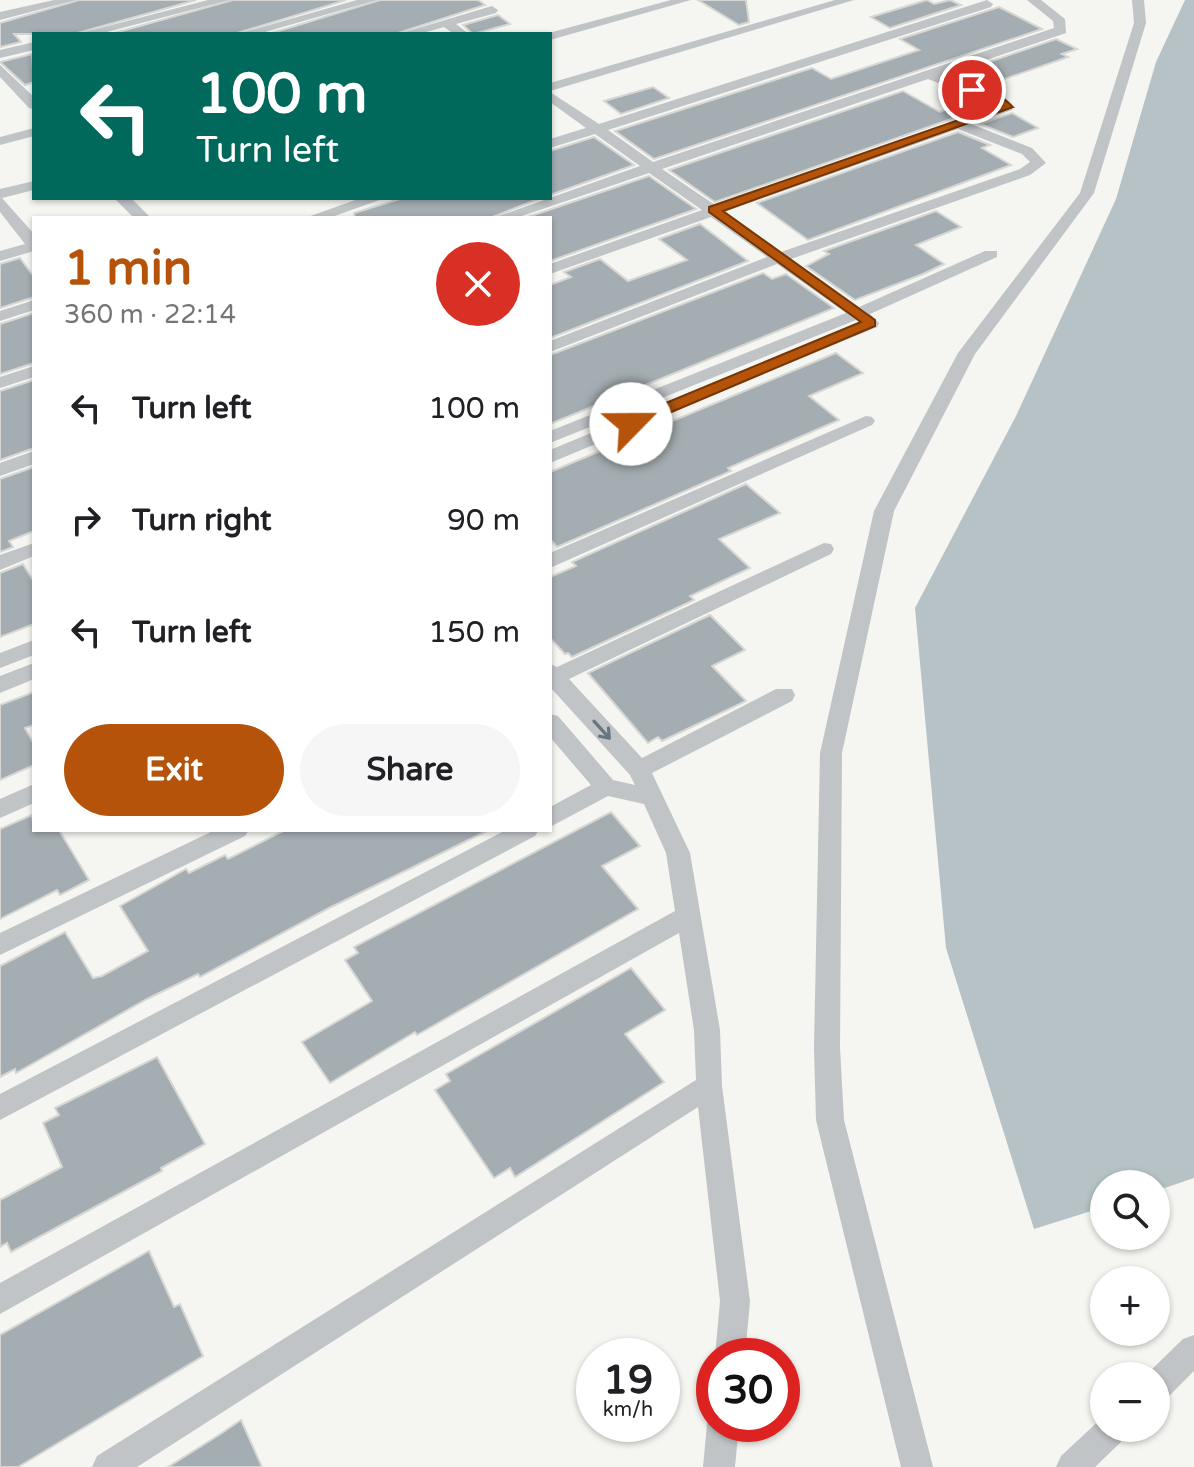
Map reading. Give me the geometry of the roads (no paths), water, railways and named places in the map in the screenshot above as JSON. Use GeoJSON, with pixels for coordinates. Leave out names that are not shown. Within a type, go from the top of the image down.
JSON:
{"type":"FeatureCollection","features":[{"type":"Feature","properties":{"kind":"street"},"geometry":{"type":"LineString","coordinates":[[0,16],[70,0]]}},
{"type":"Feature","properties":{"kind":"street"},"geometry":{"type":"LineString","coordinates":[[91,32],[224,0]]}},
{"type":"Feature","properties":{"kind":"street"},"geometry":{"type":"LineString","coordinates":[[251,32],[371,0]]}},
{"type":"Feature","properties":{"kind":"street"},"geometry":{"type":"LineString","coordinates":[[552,35],[685,0]]}},
{"type":"Feature","properties":{"kind":"street"},"geometry":{"type":"LineString","coordinates":[[552,86],[848,0]]}},
{"type":"Feature","properties":{"kind":"street"},"geometry":{"type":"LineString","coordinates":[[507,216],[1061,30],[1059,19],[1033,0]]}},
{"type":"Feature","properties":{"kind":"street"},"geometry":{"type":"LineString","coordinates":[[917,1467],[830,1120],[827,1048],[831,753],[884,511],[967,353],[1087,193],[1140,23],[1138,0]]}},
{"type":"Feature","properties":{"kind":"street"},"geometry":{"type":"LineString","coordinates":[[552,143],[987,4]]}},
{"type":"Feature","properties":{"kind":"street"},"geometry":{"type":"LineString","coordinates":[[412,32],[492,10]]}},
{"type":"Feature","properties":{"kind":"street"},"geometry":{"type":"LineString","coordinates":[[446,23],[460,32]]}},
{"type":"Feature","properties":{"kind":"street"},"geometry":{"type":"LineString","coordinates":[[0,54],[32,46]]}},
{"type":"Feature","properties":{"kind":"street"},"geometry":{"type":"LineString","coordinates":[[0,69],[28,91]]}},
{"type":"Feature","properties":{"kind":"street"},"geometry":{"type":"LineString","coordinates":[[552,268],[1007,107],[1006,103],[930,75]]}},
{"type":"Feature","properties":{"kind":"street"},"geometry":{"type":"LineString","coordinates":[[0,99],[28,91]]}},
{"type":"Feature","properties":{"kind":"street"},"geometry":{"type":"LineString","coordinates":[[552,97],[871,323],[552,456]]}},
{"type":"Feature","properties":{"kind":"street"},"geometry":{"type":"LineString","coordinates":[[552,346],[778,258],[1025,172],[1039,163],[1027,151],[960,125]]}},
{"type":"Feature","properties":{"kind":"street"},"geometry":{"type":"LineString","coordinates":[[0,141],[32,133]]}},
{"type":"Feature","properties":{"kind":"street"},"geometry":{"type":"LineString","coordinates":[[0,194],[32,186]]}},
{"type":"Feature","properties":{"kind":"street"},"geometry":{"type":"LineString","coordinates":[[124,200],[141,216]]}},
{"type":"Feature","properties":{"kind":"street"},"geometry":{"type":"LineString","coordinates":[[0,202],[32,242]]}},
{"type":"Feature","properties":{"kind":"street"},"geometry":{"type":"LineString","coordinates":[[318,216],[349,202]]}},
{"type":"Feature","properties":{"kind":"street"},"geometry":{"type":"LineString","coordinates":[[0,256],[32,246]]}},
{"type":"Feature","properties":{"kind":"street"},"geometry":{"type":"LineString","coordinates":[[552,436],[857,314],[991,254]]}},
{"type":"Feature","properties":{"kind":"street"},"geometry":{"type":"LineString","coordinates":[[0,316],[32,306]]}},
{"type":"Feature","properties":{"kind":"street"},"geometry":{"type":"LineString","coordinates":[[0,383],[32,372]]}},
{"type":"Feature","properties":{"kind":"street"},"geometry":{"type":"LineString","coordinates":[[552,560],[866,421]]}},
{"type":"Feature","properties":{"kind":"street"},"geometry":{"type":"LineString","coordinates":[[0,470],[32,458]]}},
{"type":"Feature","properties":{"kind":"street"},"geometry":{"type":"LineString","coordinates":[[732,1338],[735,1301],[709,1086],[707,1030],[678,853],[639,770],[552,676],[824,549]]}},
{"type":"Feature","properties":{"kind":"street"},"geometry":{"type":"LineString","coordinates":[[0,563],[32,550]]}},
{"type":"Feature","properties":{"kind":"street"},"geometry":{"type":"LineString","coordinates":[[0,661],[32,648]]}},
{"type":"Feature","properties":{"kind":"street"},"geometry":{"type":"LineString","coordinates":[[0,685],[32,672]]}},
{"type":"Feature","properties":{"kind":"street"},"geometry":{"type":"LineString","coordinates":[[639,770],[784,695]]}},
{"type":"Feature","properties":{"kind":"street"},"geometry":{"type":"LineString","coordinates":[[552,724],[606,787],[650,797]]}},
{"type":"Feature","properties":{"kind":"street"},"geometry":{"type":"LineString","coordinates":[[552,817],[606,787]]}},
{"type":"Feature","properties":{"kind":"street"},"geometry":{"type":"LineString","coordinates":[[0,809],[32,794]]}},
{"type":"Feature","properties":{"kind":"street"},"geometry":{"type":"LineString","coordinates":[[0,945],[233,832]]}},
{"type":"Feature","properties":{"kind":"street"},"geometry":{"type":"LineString","coordinates":[[0,1108],[523,832]]}},
{"type":"Feature","properties":{"kind":"street"},"geometry":{"type":"LineString","coordinates":[[0,1299],[687,916]]}},
{"type":"Feature","properties":{"kind":"street"},"geometry":{"type":"LineString","coordinates":[[108,1467],[709,1086]]}},
{"type":"Feature","properties":{"kind":"street"},"geometry":{"type":"LineString","coordinates":[[1170,1373],[1194,1350]]}},
{"type":"Feature","properties":{"kind":"street"},"geometry":{"type":"LineString","coordinates":[[719,1467],[721,1442]]}},
{"type":"Feature","properties":{"kind":"street"},"geometry":{"type":"LineString","coordinates":[[1072,1467],[1098,1442]]}}]}
